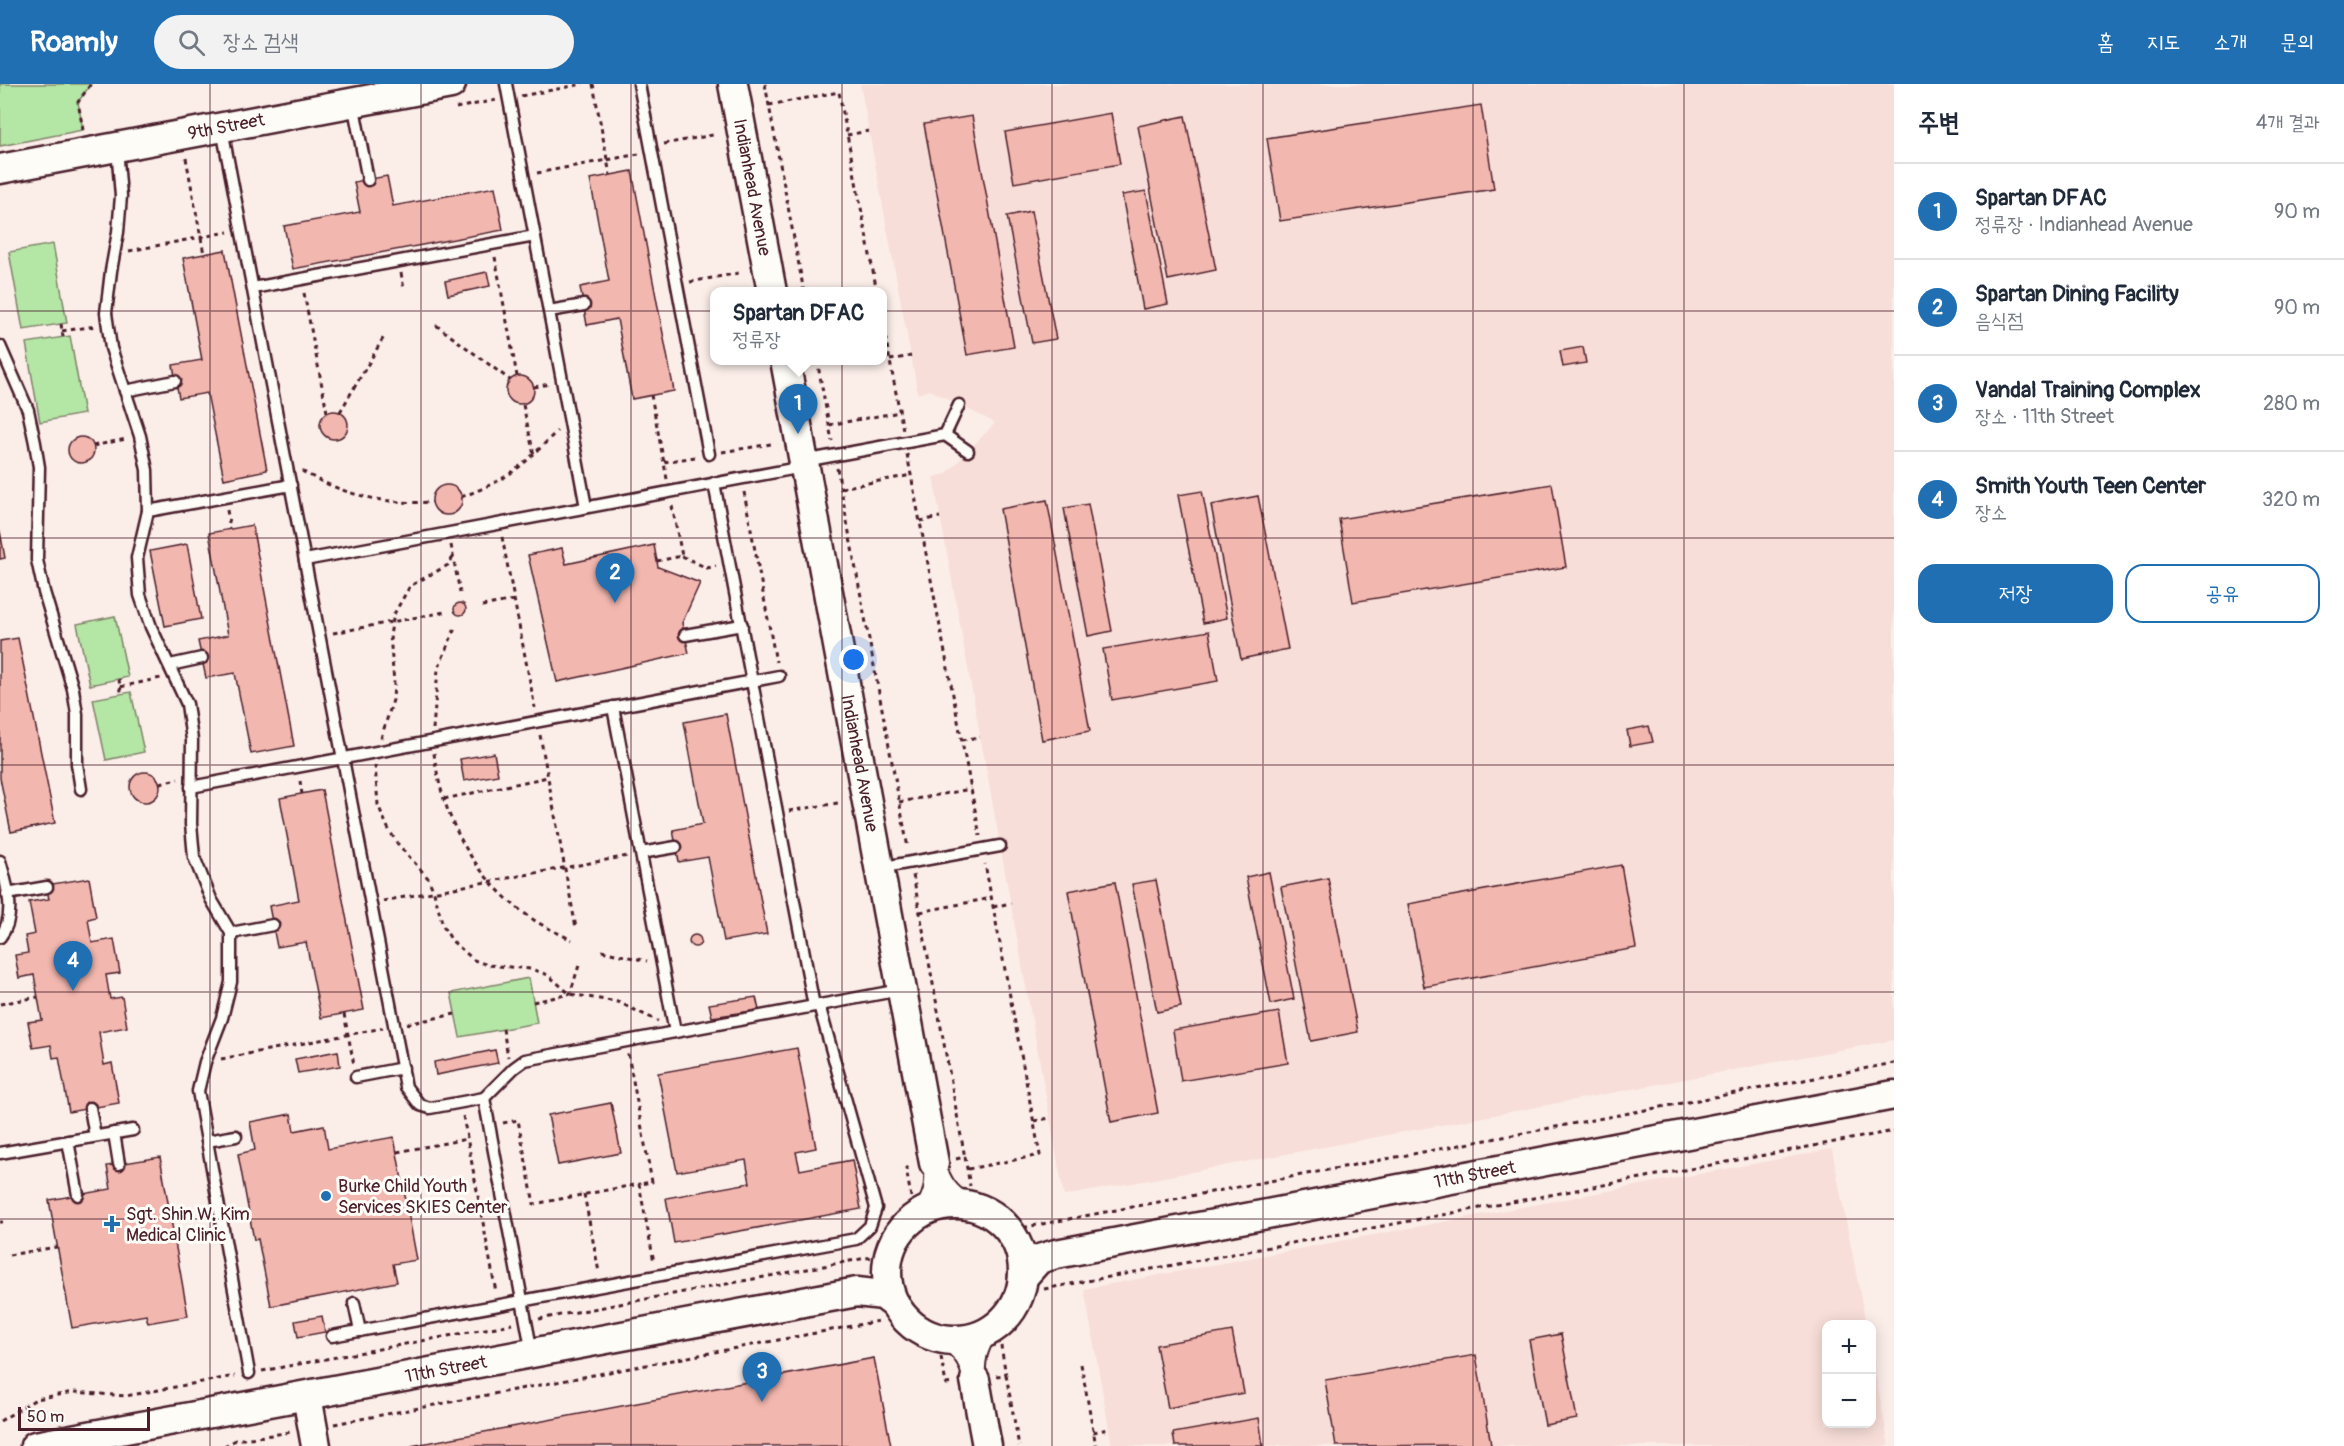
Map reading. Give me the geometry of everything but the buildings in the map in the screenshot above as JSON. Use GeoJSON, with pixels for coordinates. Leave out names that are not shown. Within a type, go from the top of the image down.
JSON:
{"type":"FeatureCollection","features":[{"type":"Feature","properties":{"kind":"main road","name":"Indianhead Avenue"},"geometry":{"type":"LineString","coordinates":[[733,84],[771,287]]}},
{"type":"Feature","properties":{"kind":"main road","name":"9th Street"},"geometry":{"type":"LineString","coordinates":[[0,169],[441,85]]}},
{"type":"Feature","properties":{"kind":"main road","name":"Indianhead Avenue"},"geometry":{"type":"LineString","coordinates":[[786,365],[934,1163]]}},
{"type":"Feature","properties":{"kind":"main road","name":"11th Street"},"geometry":{"type":"LineString","coordinates":[[1056,1254],[1894,1095]]}},
{"type":"Feature","properties":{"kind":"main road"},"geometry":{"type":"LineString","coordinates":[[892,1317],[887,1265],[891,1248],[909,1221],[925,1210],[939,1205],[964,1204],[981,1209],[997,1218],[1016,1242],[1028,1251],[1041,1255],[1056,1254]]}},
{"type":"Feature","properties":{"kind":"main road"},"geometry":{"type":"LineString","coordinates":[[892,1317],[905,1318],[930,1335],[949,1340],[968,1339],[987,1332],[1011,1311],[1019,1295],[1023,1277],[1022,1259],[1016,1242]]}},
{"type":"Feature","properties":{"kind":"main road"},"geometry":{"type":"LineString","coordinates":[[1023,1277],[1039,1259],[1056,1254]]}},
{"type":"Feature","properties":{"kind":"main road"},"geometry":{"type":"LineString","coordinates":[[857,1292],[870,1286],[887,1265]]}},
{"type":"Feature","properties":{"kind":"main road","name":"11th Street"},"geometry":{"type":"LineString","coordinates":[[35,1446],[90,1441],[307,1396],[857,1292]]}},
{"type":"Feature","properties":{"kind":"main road"},"geometry":{"type":"LineString","coordinates":[[857,1292],[883,1295],[892,1317]]}},
{"type":"Feature","properties":{"kind":"main road"},"geometry":{"type":"LineString","coordinates":[[975,1380],[987,1446]]}},
{"type":"Feature","properties":{"kind":"main road"},"geometry":{"type":"LineString","coordinates":[[307,1396],[314,1437]]}},
{"type":"Feature","properties":{"kind":"street"},"geometry":{"type":"LineString","coordinates":[[934,1163],[941,1183],[949,1194],[964,1204]]}},
{"type":"Feature","properties":{"kind":"street"},"geometry":{"type":"LineString","coordinates":[[925,1210],[933,1196],[936,1183],[934,1163]]}},
{"type":"Feature","properties":{"kind":"street"},"geometry":{"type":"LineString","coordinates":[[975,1380],[974,1361],[977,1347],[987,1332]]}},
{"type":"Feature","properties":{"kind":"street"},"geometry":{"type":"LineString","coordinates":[[949,1340],[962,1350],[968,1359],[975,1380]]}},
{"type":"Feature","properties":{"kind":"lane"},"geometry":{"type":"LineString","coordinates":[[506,84],[586,507]]}},
{"type":"Feature","properties":{"kind":"lane"},"geometry":{"type":"LineString","coordinates":[[639,84],[709,454]]}},
{"type":"Feature","properties":{"kind":"lane"},"geometry":{"type":"LineString","coordinates":[[353,102],[368,180]]}},
{"type":"Feature","properties":{"kind":"lane"},"geometry":{"type":"LineString","coordinates":[[222,127],[406,1087],[420,1105],[430,1108],[483,1098],[525,1060],[902,990]]}},
{"type":"Feature","properties":{"kind":"lane"},"geometry":{"type":"LineString","coordinates":[[117,147],[121,196],[106,313],[111,348],[140,436],[147,470],[148,511],[137,558],[140,595],[151,627],[187,704],[192,740],[191,824],[194,857],[211,899],[231,933],[231,982],[222,1018],[205,1062],[198,1091],[249,1373]]}},
{"type":"Feature","properties":{"kind":"lane"},"geometry":{"type":"LineString","coordinates":[[253,288],[534,236]]}},
{"type":"Feature","properties":{"kind":"lane"},"geometry":{"type":"LineString","coordinates":[[549,311],[584,305]]}},
{"type":"Feature","properties":{"kind":"lane"},"geometry":{"type":"LineString","coordinates":[[0,346],[28,410],[35,443],[39,467],[38,560],[44,592],[73,689],[77,714],[77,764],[81,789]]}},
{"type":"Feature","properties":{"kind":"lane"},"geometry":{"type":"LineString","coordinates":[[125,391],[175,381]]}},
{"type":"Feature","properties":{"kind":"lane"},"geometry":{"type":"LineString","coordinates":[[945,435],[959,405]]}},
{"type":"Feature","properties":{"kind":"lane"},"geometry":{"type":"LineString","coordinates":[[305,560],[741,478],[835,455],[945,435],[968,451]]}},
{"type":"Feature","properties":{"kind":"lane"},"geometry":{"type":"LineString","coordinates":[[332,1336],[856,1239],[870,1226],[876,1208],[817,1005],[714,483]]}},
{"type":"Feature","properties":{"kind":"lane"},"geometry":{"type":"LineString","coordinates":[[148,511],[291,484]]}},
{"type":"Feature","properties":{"kind":"lane"},"geometry":{"type":"LineString","coordinates":[[685,635],[742,625]]}},
{"type":"Feature","properties":{"kind":"lane"},"geometry":{"type":"LineString","coordinates":[[172,670],[202,658]]}},
{"type":"Feature","properties":{"kind":"lane"},"geometry":{"type":"LineString","coordinates":[[191,782],[343,758],[779,676]]}},
{"type":"Feature","properties":{"kind":"lane"},"geometry":{"type":"LineString","coordinates":[[614,707],[675,1032]]}},
{"type":"Feature","properties":{"kind":"lane"},"geometry":{"type":"LineString","coordinates":[[879,868],[1000,846]]}},
{"type":"Feature","properties":{"kind":"lane"},"geometry":{"type":"LineString","coordinates":[[641,853],[676,847]]}},
{"type":"Feature","properties":{"kind":"lane"},"geometry":{"type":"LineString","coordinates":[[0,861],[10,914],[6,930],[0,937]]}},
{"type":"Feature","properties":{"kind":"lane"},"geometry":{"type":"LineString","coordinates":[[7,894],[47,887]]}},
{"type":"Feature","properties":{"kind":"lane"},"geometry":{"type":"LineString","coordinates":[[231,933],[273,925]]}},
{"type":"Feature","properties":{"kind":"lane"},"geometry":{"type":"LineString","coordinates":[[356,1077],[403,1068]]}},
{"type":"Feature","properties":{"kind":"lane"},"geometry":{"type":"LineString","coordinates":[[483,1098],[532,1353]]}},
{"type":"Feature","properties":{"kind":"lane"},"geometry":{"type":"LineString","coordinates":[[90,1108],[95,1136]]}},
{"type":"Feature","properties":{"kind":"lane"},"geometry":{"type":"LineString","coordinates":[[0,1153],[133,1130]]}},
{"type":"Feature","properties":{"kind":"lane"},"geometry":{"type":"LineString","coordinates":[[114,1133],[119,1164]]}},
{"type":"Feature","properties":{"kind":"lane"},"geometry":{"type":"LineString","coordinates":[[207,1141],[236,1136]]}},
{"type":"Feature","properties":{"kind":"lane"},"geometry":{"type":"LineString","coordinates":[[68,1141],[78,1195]]}},
{"type":"Feature","properties":{"kind":"lane"},"geometry":{"type":"LineString","coordinates":[[354,1303],[360,1331]]}},
{"type":"Feature","properties":{"kind":"path"},"geometry":{"type":"LineString","coordinates":[[83,130],[78,102],[91,84]]}},
{"type":"Feature","properties":{"kind":"path"},"geometry":{"type":"LineString","coordinates":[[593,84],[610,175]]}},
{"type":"Feature","properties":{"kind":"path"},"geometry":{"type":"LineString","coordinates":[[765,84],[803,287]]}},
{"type":"Feature","properties":{"kind":"path"},"geometry":{"type":"LineString","coordinates":[[769,105],[839,92],[876,287]]}},
{"type":"Feature","properties":{"kind":"path"},"geometry":{"type":"LineString","coordinates":[[847,135],[869,131]]}},
{"type":"Feature","properties":{"kind":"path"},"geometry":{"type":"LineString","coordinates":[[523,176],[607,160],[713,135]]}},
{"type":"Feature","properties":{"kind":"path"},"geometry":{"type":"LineString","coordinates":[[186,158],[204,254]]}},
{"type":"Feature","properties":{"kind":"path"},"geometry":{"type":"LineString","coordinates":[[114,254],[242,229]]}},
{"type":"Feature","properties":{"kind":"path"},"geometry":{"type":"LineString","coordinates":[[492,244],[517,376]]}},
{"type":"Feature","properties":{"kind":"path"},"geometry":{"type":"LineString","coordinates":[[676,285],[739,273]]}},
{"type":"Feature","properties":{"kind":"path"},"geometry":{"type":"LineString","coordinates":[[301,279],[327,412]]}},
{"type":"Feature","properties":{"kind":"path"},"geometry":{"type":"LineString","coordinates":[[62,331],[108,323]]}},
{"type":"Feature","properties":{"kind":"path"},"geometry":{"type":"LineString","coordinates":[[61,324],[63,337]]}},
{"type":"Feature","properties":{"kind":"path"},"geometry":{"type":"LineString","coordinates":[[436,325],[510,380]]}},
{"type":"Feature","properties":{"kind":"path"},"geometry":{"type":"LineString","coordinates":[[340,412],[385,334]]}},
{"type":"Feature","properties":{"kind":"path"},"geometry":{"type":"LineString","coordinates":[[887,345],[1040,1155],[968,1169]]}},
{"type":"Feature","properties":{"kind":"path"},"geometry":{"type":"LineString","coordinates":[[890,360],[911,356]]}},
{"type":"Feature","properties":{"kind":"path"},"geometry":{"type":"LineString","coordinates":[[818,365],[972,1194],[1002,1205],[1021,1228],[1894,1064]]}},
{"type":"Feature","properties":{"kind":"path"},"geometry":{"type":"LineString","coordinates":[[523,405],[534,455]]}},
{"type":"Feature","properties":{"kind":"path"},"geometry":{"type":"LineString","coordinates":[[829,425],[900,412]]}},
{"type":"Feature","properties":{"kind":"path"},"geometry":{"type":"LineString","coordinates":[[461,497],[503,480],[534,455],[569,418]]}},
{"type":"Feature","properties":{"kind":"path"},"geometry":{"type":"LineString","coordinates":[[93,446],[140,436]]}},
{"type":"Feature","properties":{"kind":"path"},"geometry":{"type":"LineString","coordinates":[[286,460],[332,487],[358,496],[387,501],[432,502]]}},
{"type":"Feature","properties":{"kind":"path"},"geometry":{"type":"LineString","coordinates":[[841,488],[912,475]]}},
{"type":"Feature","properties":{"kind":"path"},"geometry":{"type":"LineString","coordinates":[[741,478],[779,676]]}},
{"type":"Feature","properties":{"kind":"path"},"geometry":{"type":"LineString","coordinates":[[224,497],[230,529]]}},
{"type":"Feature","properties":{"kind":"path"},"geometry":{"type":"LineString","coordinates":[[920,521],[940,518]]}},
{"type":"Feature","properties":{"kind":"path"},"geometry":{"type":"LineString","coordinates":[[449,533],[460,593]]}},
{"type":"Feature","properties":{"kind":"path"},"geometry":{"type":"LineString","coordinates":[[453,556],[448,565],[410,586],[394,614],[390,635],[393,700],[376,752],[375,779],[378,805],[387,828],[397,843],[428,878],[435,892],[443,926],[452,941],[474,960],[488,965],[531,969],[548,975],[570,994]]}},
{"type":"Feature","properties":{"kind":"path"},"geometry":{"type":"LineString","coordinates":[[682,556],[707,568],[730,563]]}},
{"type":"Feature","properties":{"kind":"path"},"geometry":{"type":"LineString","coordinates":[[483,606],[514,600]]}},
{"type":"Feature","properties":{"kind":"path"},"geometry":{"type":"LineString","coordinates":[[320,636],[445,612]]}},
{"type":"Feature","properties":{"kind":"path"},"geometry":{"type":"LineString","coordinates":[[456,626],[438,669],[435,684],[433,741],[438,781],[455,832],[500,892],[532,919],[572,940]]}},
{"type":"Feature","properties":{"kind":"path"},"geometry":{"type":"LineString","coordinates":[[120,687],[172,670]]}},
{"type":"Feature","properties":{"kind":"path"},"geometry":{"type":"LineString","coordinates":[[119,679],[122,694]]}},
{"type":"Feature","properties":{"kind":"path"},"geometry":{"type":"LineString","coordinates":[[962,741],[980,737]]}},
{"type":"Feature","properties":{"kind":"path"},"geometry":{"type":"LineString","coordinates":[[444,799],[548,777]]}},
{"type":"Feature","properties":{"kind":"path"},"geometry":{"type":"LineString","coordinates":[[160,783],[191,782]]}},
{"type":"Feature","properties":{"kind":"path"},"geometry":{"type":"LineString","coordinates":[[899,802],[971,789]]}},
{"type":"Feature","properties":{"kind":"path"},"geometry":{"type":"LineString","coordinates":[[778,813],[838,803]]}},
{"type":"Feature","properties":{"kind":"path"},"geometry":{"type":"LineString","coordinates":[[371,903],[641,853]]}},
{"type":"Feature","properties":{"kind":"path"},"geometry":{"type":"LineString","coordinates":[[920,912],[992,898]]}},
{"type":"Feature","properties":{"kind":"path"},"geometry":{"type":"LineString","coordinates":[[993,907],[1011,903]]}},
{"type":"Feature","properties":{"kind":"path"},"geometry":{"type":"LineString","coordinates":[[602,951],[641,960],[662,961]]}},
{"type":"Feature","properties":{"kind":"path"},"geometry":{"type":"LineString","coordinates":[[570,994],[580,962]]}},
{"type":"Feature","properties":{"kind":"path"},"geometry":{"type":"LineString","coordinates":[[533,1002],[570,994],[618,1002],[645,1014],[675,1032]]}},
{"type":"Feature","properties":{"kind":"path"},"geometry":{"type":"LineString","coordinates":[[0,1004],[38,997]]}},
{"type":"Feature","properties":{"kind":"path"},"geometry":{"type":"LineString","coordinates":[[344,1014],[356,1077]]}},
{"type":"Feature","properties":{"kind":"path"},"geometry":{"type":"LineString","coordinates":[[205,1062],[455,1014]]}},
{"type":"Feature","properties":{"kind":"path"},"geometry":{"type":"LineString","coordinates":[[503,1029],[511,1071]]}},
{"type":"Feature","properties":{"kind":"path"},"geometry":{"type":"LineString","coordinates":[[489,1125],[518,1120],[534,1204],[652,1182],[626,1041]]}},
{"type":"Feature","properties":{"kind":"path"},"geometry":{"type":"LineString","coordinates":[[460,1102],[498,1305]]}},
{"type":"Feature","properties":{"kind":"path"},"geometry":{"type":"LineString","coordinates":[[1034,1121],[1050,1118]]}},
{"type":"Feature","properties":{"kind":"path"},"geometry":{"type":"LineString","coordinates":[[1019,1446],[999,1338],[1022,1320],[1035,1290],[1894,1131]]}},
{"type":"Feature","properties":{"kind":"path"},"geometry":{"type":"LineString","coordinates":[[397,1152],[467,1139]]}},
{"type":"Feature","properties":{"kind":"path"},"geometry":{"type":"LineString","coordinates":[[0,1421],[36,1399],[45,1397],[74,1392],[126,1396],[877,1256],[888,1227],[912,1203],[906,1168],[965,1157]]}},
{"type":"Feature","properties":{"kind":"path"},"geometry":{"type":"LineString","coordinates":[[639,1184],[657,1276]]}},
{"type":"Feature","properties":{"kind":"path"},"geometry":{"type":"LineString","coordinates":[[584,1194],[602,1286]]}},
{"type":"Feature","properties":{"kind":"path"},"geometry":{"type":"LineString","coordinates":[[1048,1223],[1062,1286]]}},
{"type":"Feature","properties":{"kind":"path"},"geometry":{"type":"LineString","coordinates":[[9,1255],[57,1247]]}},
{"type":"Feature","properties":{"kind":"path"},"geometry":{"type":"LineString","coordinates":[[224,1446],[236,1440],[314,1437],[892,1317],[913,1340],[940,1352],[946,1384],[1006,1375]]}},
{"type":"Feature","properties":{"kind":"path"},"geometry":{"type":"LineString","coordinates":[[1081,1364],[1096,1446]]}},
{"type":"Feature","properties":{"kind":"path"},"geometry":{"type":"LineString","coordinates":[[1093,1432],[1109,1429]]}},
{"type":"Feature","properties":{"kind":"shaded area"},"geometry":{"type":"Polygon","coordinates":[[[860,84],[1894,84],[1894,1040],[1064,1196],[933,477],[946,474],[995,423],[930,390],[918,394],[860,84]]]}},
{"type":"Feature","properties":{"kind":"shaded area"},"geometry":{"type":"Polygon","coordinates":[[[1832,1149],[1865,1320],[1822,1320],[1822,1428],[1876,1428],[1876,1377],[1889,1446],[1112,1446],[1084,1289],[1832,1149]]]}},
{"type":"Feature","properties":{"kind":"green space"},"geometry":{"type":"Polygon","coordinates":[[[0,84],[91,84],[78,102],[83,130],[0,146],[0,84]]]}},
{"type":"Feature","properties":{"kind":"green space"},"geometry":{"type":"Polygon","coordinates":[[[53,244],[67,323],[23,330],[9,252],[53,244]]]}},
{"type":"Feature","properties":{"kind":"green space"},"geometry":{"type":"Polygon","coordinates":[[[70,336],[84,414],[40,422],[26,343],[70,336]]]}},
{"type":"Feature","properties":{"kind":"green space"},"geometry":{"type":"Polygon","coordinates":[[[115,616],[128,677],[90,685],[77,624],[115,616]]]}},
{"type":"Feature","properties":{"kind":"green space"},"geometry":{"type":"Polygon","coordinates":[[[131,692],[144,752],[106,760],[93,699],[131,692]]]}},
{"type":"Feature","properties":{"kind":"green space"},"geometry":{"type":"Polygon","coordinates":[[[529,978],[537,1023],[460,1037],[451,993],[529,978]]]}},
{"type":"Feature","properties":{"kind":"place","name":"Spartan DFAC"},"geometry":{"type":"Point","coordinates":[798,434]}},
{"type":"Feature","properties":{"kind":"place","name":"Spartan Dining Facility"},"geometry":{"type":"Point","coordinates":[615,603]}},
{"type":"Feature","properties":{"kind":"place","name":"Smith Youth Teen Center"},"geometry":{"type":"Point","coordinates":[73,991]}},
{"type":"Feature","properties":{"kind":"place","name":"Burke Child Youth Services SKIES Center"},"geometry":{"type":"Point","coordinates":[326,1196]}},
{"type":"Feature","properties":{"kind":"place","name":"Sgt. Shin W. Kim Medical Clinic"},"geometry":{"type":"Point","coordinates":[112,1224]}},
{"type":"Feature","properties":{"kind":"place","name":"Vandal Training Complex"},"geometry":{"type":"Point","coordinates":[762,1402]}}]}
